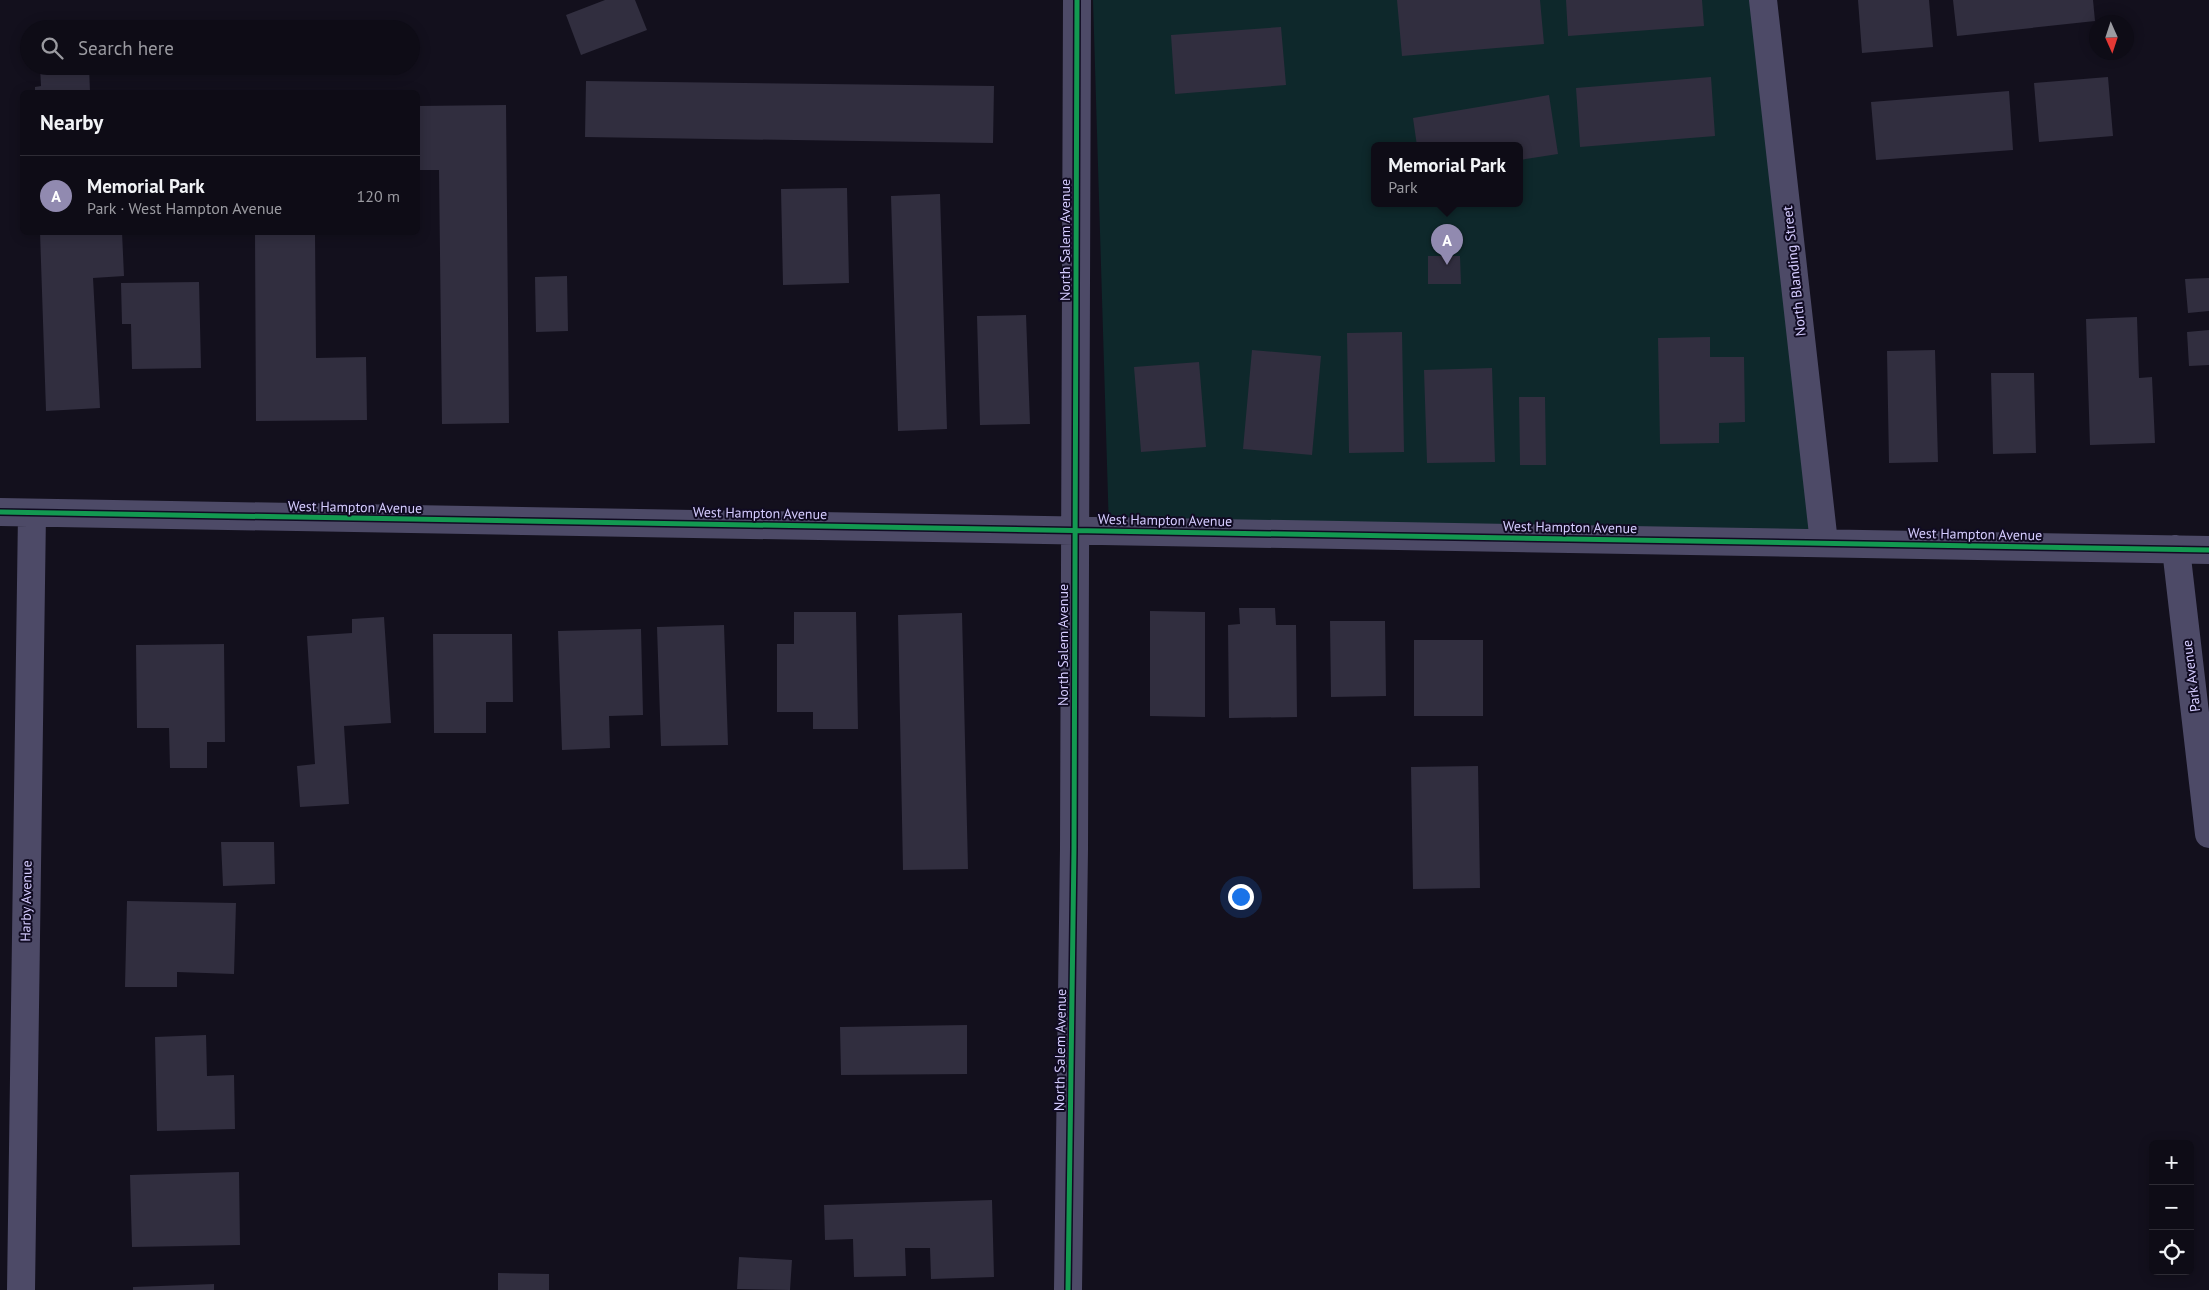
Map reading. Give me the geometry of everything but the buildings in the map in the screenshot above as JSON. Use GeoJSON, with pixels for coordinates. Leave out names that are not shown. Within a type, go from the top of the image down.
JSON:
{"type":"FeatureCollection","features":[{"type":"Feature","properties":{"kind":"street","name":"North Salem Avenue"},"geometry":{"type":"LineString","coordinates":[[1068,1290],[1074,849],[1077,0]]}},
{"type":"Feature","properties":{"kind":"street","name":"North Blanding Street"},"geometry":{"type":"LineString","coordinates":[[1763,0],[1824,543]]}},
{"type":"Feature","properties":{"kind":"street","name":"West Hampton Avenue"},"geometry":{"type":"LineString","coordinates":[[0,512],[2209,550]]}},
{"type":"Feature","properties":{"kind":"street","name":"Harby Avenue"},"geometry":{"type":"LineString","coordinates":[[21,1290],[32,513]]}},
{"type":"Feature","properties":{"kind":"street","name":"Park Avenue"},"geometry":{"type":"LineString","coordinates":[[2176,549],[2209,834]]}},
{"type":"Feature","properties":{"kind":"green space"},"geometry":{"type":"Polygon","coordinates":[[[1093,0],[1763,0],[1824,543],[1109,530],[1093,0]]]}},
{"type":"Feature","properties":{"kind":"cycle path"},"geometry":{"type":"LineString","coordinates":[[1068,1290],[1074,849],[1077,0]]}},
{"type":"Feature","properties":{"kind":"cycle path"},"geometry":{"type":"LineString","coordinates":[[0,512],[2209,550]]}},
{"type":"Feature","properties":{"kind":"place","name":"Memorial Park"},"geometry":{"type":"Point","coordinates":[1447,265]}}]}
